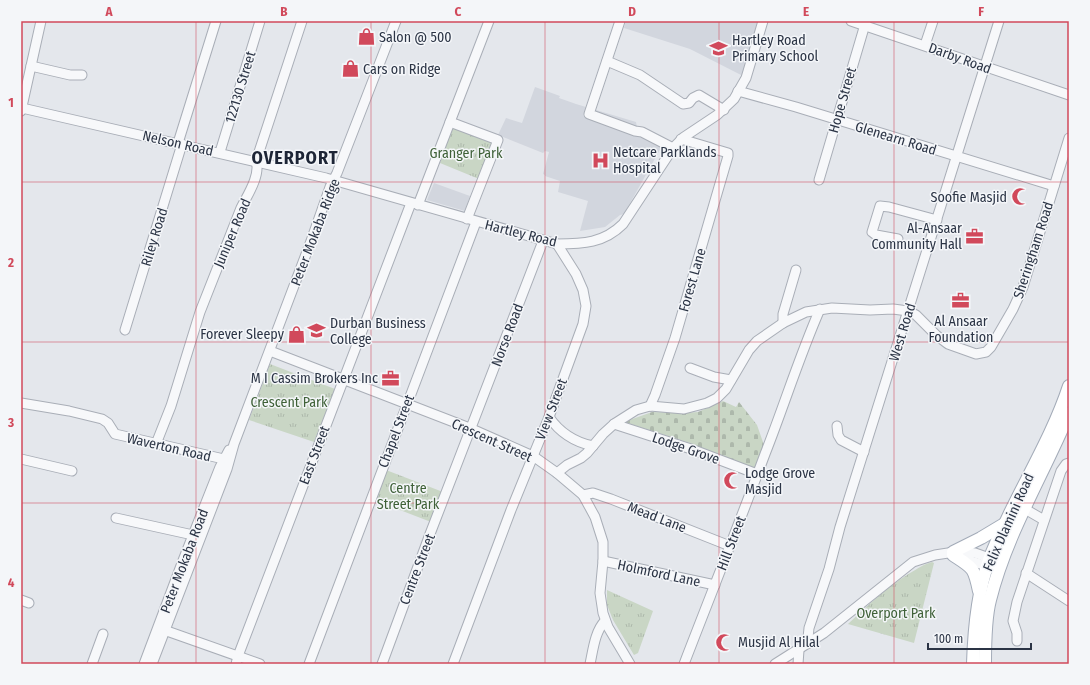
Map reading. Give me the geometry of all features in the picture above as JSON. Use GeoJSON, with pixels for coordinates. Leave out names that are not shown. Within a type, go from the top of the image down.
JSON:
{"type":"FeatureCollection","features":[{"type":"Feature","properties":{"kind":"main road","name":"Felix Dlamini Road"},"geometry":{"type":"LineString","coordinates":[[973,664],[974,637],[979,594],[988,562],[1042,448],[1069,386]]}},
{"type":"Feature","properties":{"kind":"main road","name":"Felix Dlamini Road"},"geometry":{"type":"LineString","coordinates":[[985,664],[989,602],[1000,566],[1014,532],[1069,413]]}},
{"type":"Feature","properties":{"kind":"main road"},"geometry":{"type":"LineString","coordinates":[[949,553],[981,538],[1006,523]]}},
{"type":"Feature","properties":{"kind":"main road"},"geometry":{"type":"LineString","coordinates":[[949,553],[965,562],[972,568],[976,576],[979,594]]}},
{"type":"Feature","properties":{"kind":"street"},"geometry":{"type":"LineString","coordinates":[[21,110],[41,21]]}},
{"type":"Feature","properties":{"kind":"street","name":"Riley Road"},"geometry":{"type":"LineString","coordinates":[[125,330],[216,21]]}},
{"type":"Feature","properties":{"kind":"street","name":"122130 Street"},"geometry":{"type":"LineString","coordinates":[[220,152],[260,21]]}},
{"type":"Feature","properties":{"kind":"street","name":"Juniper Road"},"geometry":{"type":"LineString","coordinates":[[156,444],[171,406],[200,312],[238,215],[256,174],[258,167],[256,161],[302,21]]}},
{"type":"Feature","properties":{"kind":"street","name":"Peter Mokaba Ridge"},"geometry":{"type":"LineString","coordinates":[[226,460],[234,444],[311,242],[330,187],[396,21]]}},
{"type":"Feature","properties":{"kind":"street","name":"East Street"},"geometry":{"type":"LineString","coordinates":[[237,660],[343,379],[414,204],[450,122],[489,21]]}},
{"type":"Feature","properties":{"kind":"street"},"geometry":{"type":"LineString","coordinates":[[620,21],[589,114],[635,131],[642,132],[673,148]]}},
{"type":"Feature","properties":{"kind":"street","name":"Hartley Road"},"geometry":{"type":"LineString","coordinates":[[334,180],[557,244],[584,243],[600,239],[614,232],[623,224],[633,211],[673,148],[682,139],[724,110],[734,99],[746,78],[763,21]]}},
{"type":"Feature","properties":{"kind":"street","name":"Darby Road"},"geometry":{"type":"LineString","coordinates":[[851,21],[865,23],[984,67],[1069,95]]}},
{"type":"Feature","properties":{"kind":"street"},"geometry":{"type":"LineString","coordinates":[[926,45],[933,21]]}},
{"type":"Feature","properties":{"kind":"street","name":"West Road"},"geometry":{"type":"LineString","coordinates":[[809,643],[809,628],[829,569],[864,452],[999,21]]}},
{"type":"Feature","properties":{"kind":"street","name":"Hope Street"},"geometry":{"type":"LineString","coordinates":[[819,180],[865,23]]}},
{"type":"Feature","properties":{"kind":"street"},"geometry":{"type":"LineString","coordinates":[[607,61],[640,75],[683,104],[689,103],[693,98],[699,95],[724,110]]}},
{"type":"Feature","properties":{"kind":"street"},"geometry":{"type":"LineString","coordinates":[[31,66],[70,75],[82,75]]}},
{"type":"Feature","properties":{"kind":"street","name":"Glenearn Road"},"geometry":{"type":"LineString","coordinates":[[738,92],[1054,186]]}},
{"type":"Feature","properties":{"kind":"street","name":"Nelson Road"},"geometry":{"type":"LineString","coordinates":[[21,110],[220,152],[334,180]]}},
{"type":"Feature","properties":{"kind":"street","name":"Chapel Street"},"geometry":{"type":"LineString","coordinates":[[309,664],[406,404],[498,140],[450,122]]}},
{"type":"Feature","properties":{"kind":"street","name":"Sheringham Road"},"geometry":{"type":"LineString","coordinates":[[908,311],[916,315],[936,335],[948,344],[976,354],[986,352],[991,347],[1023,287],[1069,138]]}},
{"type":"Feature","properties":{"kind":"street","name":"Forest Lane"},"geometry":{"type":"LineString","coordinates":[[650,406],[675,338],[728,156],[728,153],[682,139]]}},
{"type":"Feature","properties":{"kind":"street"},"geometry":{"type":"LineString","coordinates":[[898,239],[876,235],[872,232],[880,206],[937,220]]}},
{"type":"Feature","properties":{"kind":"street","name":"Norse Road"},"geometry":{"type":"LineString","coordinates":[[472,429],[543,240]]}},
{"type":"Feature","properties":{"kind":"street","name":"View Street"},"geometry":{"type":"LineString","coordinates":[[453,664],[532,456],[549,417],[583,324],[586,306],[580,282],[557,244]]}},
{"type":"Feature","properties":{"kind":"street"},"geometry":{"type":"LineString","coordinates":[[782,322],[796,270]]}},
{"type":"Feature","properties":{"kind":"street"},"geometry":{"type":"LineString","coordinates":[[557,473],[567,464],[581,458],[614,424],[628,414],[650,406],[684,409],[695,407],[717,398],[722,394],[749,350],[757,341],[782,322],[806,312],[820,309],[893,309],[908,311]]}},
{"type":"Feature","properties":{"kind":"street","name":"Hill Street"},"geometry":{"type":"LineString","coordinates":[[684,664],[820,309]]}},
{"type":"Feature","properties":{"kind":"street","name":"Crescent Street"},"geometry":{"type":"LineString","coordinates":[[270,351],[472,429],[532,456],[557,473],[583,494],[590,505],[603,542],[600,592],[605,621],[630,664]]}},
{"type":"Feature","properties":{"kind":"street"},"geometry":{"type":"LineString","coordinates":[[690,368],[714,377],[731,380]]}},
{"type":"Feature","properties":{"kind":"street","name":"Waverton Road"},"geometry":{"type":"LineString","coordinates":[[21,403],[69,411],[102,419],[108,423],[115,434],[226,460]]}},
{"type":"Feature","properties":{"kind":"street"},"geometry":{"type":"LineString","coordinates":[[549,417],[553,423],[566,435],[578,442],[593,446]]}},
{"type":"Feature","properties":{"kind":"street","name":"Lodge Grove"},"geometry":{"type":"LineString","coordinates":[[614,424],[690,449],[757,474]]}},
{"type":"Feature","properties":{"kind":"street"},"geometry":{"type":"LineString","coordinates":[[837,426],[841,440],[864,452]]}},
{"type":"Feature","properties":{"kind":"street","name":"Centre Street"},"geometry":{"type":"LineString","coordinates":[[382,664],[430,534],[472,429]]}},
{"type":"Feature","properties":{"kind":"street"},"geometry":{"type":"LineString","coordinates":[[21,459],[72,471]]}},
{"type":"Feature","properties":{"kind":"street","name":"Peter Mokaba Road"},"geometry":{"type":"LineString","coordinates":[[152,664],[193,535],[226,460]]}},
{"type":"Feature","properties":{"kind":"street","name":"Peter Mokaba Road"},"geometry":{"type":"LineString","coordinates":[[144,664],[179,582],[226,460]]}},
{"type":"Feature","properties":{"kind":"street"},"geometry":{"type":"LineString","coordinates":[[1017,641],[1017,633],[1013,623],[1013,618],[1026,573],[1061,471],[1064,466],[1069,463]]}},
{"type":"Feature","properties":{"kind":"street","name":"Mead Lane"},"geometry":{"type":"LineString","coordinates":[[583,494],[593,493],[611,499],[730,546]]}},
{"type":"Feature","properties":{"kind":"street"},"geometry":{"type":"LineString","coordinates":[[1025,509],[1044,520]]}},
{"type":"Feature","properties":{"kind":"street"},"geometry":{"type":"LineString","coordinates":[[116,518],[193,535]]}},
{"type":"Feature","properties":{"kind":"street"},"geometry":{"type":"LineString","coordinates":[[775,664],[824,633],[913,562],[949,553],[1000,566]]}},
{"type":"Feature","properties":{"kind":"street","name":"Holmford Lane"},"geometry":{"type":"LineString","coordinates":[[603,562],[715,585]]}},
{"type":"Feature","properties":{"kind":"street"},"geometry":{"type":"LineString","coordinates":[[1026,573],[1069,601]]}},
{"type":"Feature","properties":{"kind":"street"},"geometry":{"type":"LineString","coordinates":[[590,664],[597,634],[605,621]]}},
{"type":"Feature","properties":{"kind":"street"},"geometry":{"type":"LineString","coordinates":[[164,630],[237,660],[260,664]]}},
{"type":"Feature","properties":{"kind":"street"},"geometry":{"type":"LineString","coordinates":[[92,664],[103,634]]}},
{"type":"Feature","properties":{"kind":"street"},"geometry":{"type":"LineString","coordinates":[[798,664],[799,650]]}},
{"type":"Feature","properties":{"kind":"shaded area","name":"Hartley Road Primary School"},"geometry":{"type":"Polygon","coordinates":[[[626,21],[760,21],[743,76],[690,49],[624,28],[626,21]]]}},
{"type":"Feature","properties":{"kind":"shaded area","name":"Netcare Parklands Hospital"},"geometry":{"type":"Polygon","coordinates":[[[535,87],[560,96],[559,98],[576,104],[636,122],[638,133],[662,146],[624,214],[620,215],[605,227],[580,231],[588,201],[558,192],[560,181],[543,174],[549,152],[545,151],[543,153],[498,135],[506,118],[522,123],[535,87]]]}},
{"type":"Feature","properties":{"kind":"shaded area"},"geometry":{"type":"Polygon","coordinates":[[[434,183],[470,196],[465,211],[427,200],[434,183]]]}},
{"type":"Feature","properties":{"kind":"green space","name":"Granger Park"},"geometry":{"type":"Polygon","coordinates":[[[452,127],[492,142],[479,179],[440,163],[452,127]]]}},
{"type":"Feature","properties":{"kind":"green space","name":"Crescent Park"},"geometry":{"type":"Polygon","coordinates":[[[270,364],[335,389],[314,442],[249,420],[270,364]]]}},
{"type":"Feature","properties":{"kind":"green space"},"geometry":{"type":"Polygon","coordinates":[[[723,401],[736,407],[739,402],[757,425],[764,445],[755,470],[690,443],[624,422],[652,412],[698,412],[723,401]]]}},
{"type":"Feature","properties":{"kind":"green space","name":"Centre Street Park"},"geometry":{"type":"Polygon","coordinates":[[[386,470],[443,492],[431,522],[374,500],[386,470]]]}},
{"type":"Feature","properties":{"kind":"green space","name":"Overport Park"},"geometry":{"type":"Polygon","coordinates":[[[932,562],[934,563],[914,643],[848,624],[893,584],[918,568],[932,562]]]}},
{"type":"Feature","properties":{"kind":"green space"},"geometry":{"type":"Polygon","coordinates":[[[607,590],[653,611],[638,653],[634,655],[613,620],[607,605],[607,590]]]}},
{"type":"Feature","properties":{"kind":"place","name":"Salon @ 500"},"geometry":{"type":"Point","coordinates":[366,37]}},
{"type":"Feature","properties":{"kind":"place","name":"Hartley Road Primary School"},"geometry":{"type":"Point","coordinates":[719,48]}},
{"type":"Feature","properties":{"kind":"place","name":"Cars on Ridge"},"geometry":{"type":"Point","coordinates":[350,69]}},
{"type":"Feature","properties":{"kind":"place","name":"Netcare Parklands Hospital"},"geometry":{"type":"Point","coordinates":[600,160]}},
{"type":"Feature","properties":{"kind":"place","name":"Soofie Masjid"},"geometry":{"type":"Point","coordinates":[1020,197]}},
{"type":"Feature","properties":{"kind":"place","name":"Al-Ansaar Community Hall"},"geometry":{"type":"Point","coordinates":[975,236]}},
{"type":"Feature","properties":{"kind":"place","name":"Al Ansaar Foundation"},"geometry":{"type":"Point","coordinates":[961,301]}},
{"type":"Feature","properties":{"kind":"place","name":"Durban Business College"},"geometry":{"type":"Point","coordinates":[317,331]}},
{"type":"Feature","properties":{"kind":"place","name":"Forever Sleepy"},"geometry":{"type":"Point","coordinates":[297,334]}},
{"type":"Feature","properties":{"kind":"place","name":"M I Cassim Brokers Inc"},"geometry":{"type":"Point","coordinates":[391,378]}},
{"type":"Feature","properties":{"kind":"place","name":"Lodge Grove Masjid"},"geometry":{"type":"Point","coordinates":[732,481]}},
{"type":"Feature","properties":{"kind":"place","name":"Musjid Al Hilal"},"geometry":{"type":"Point","coordinates":[725,642]}},
{"type":"Feature","properties":{"kind":"district","name":"OVERPORT"},"geometry":{"type":"Point","coordinates":[295,158]}}]}
